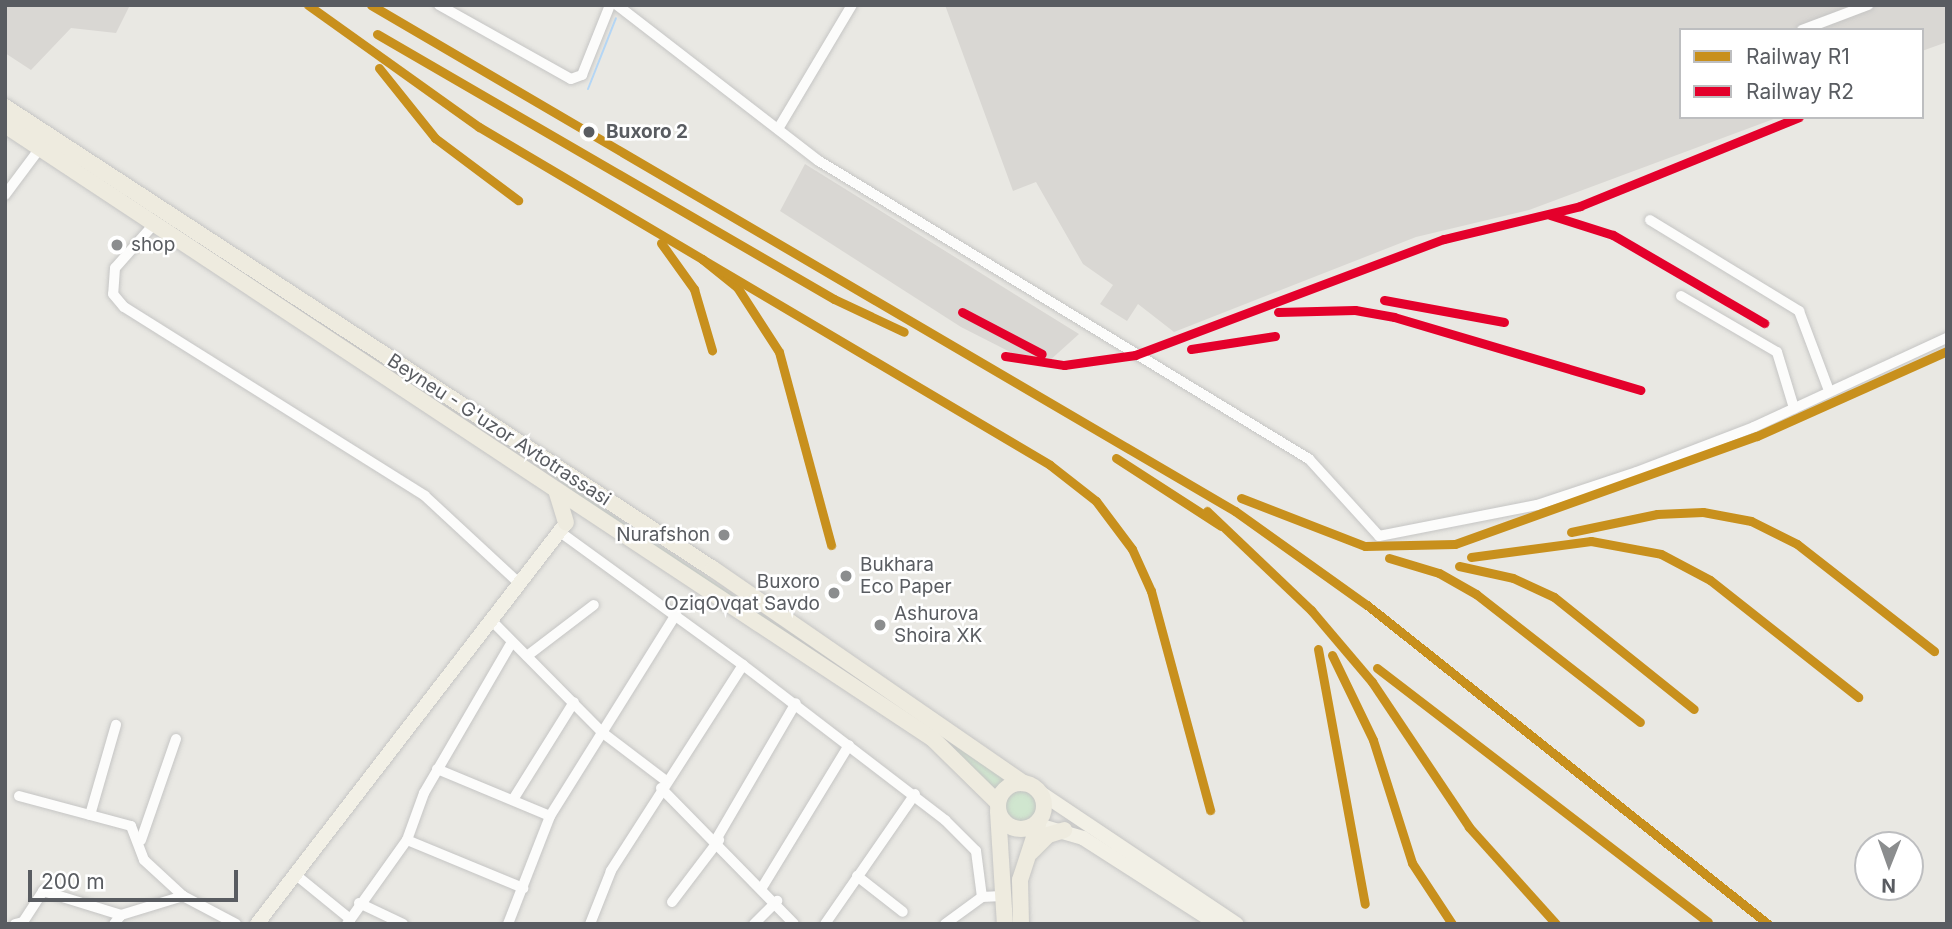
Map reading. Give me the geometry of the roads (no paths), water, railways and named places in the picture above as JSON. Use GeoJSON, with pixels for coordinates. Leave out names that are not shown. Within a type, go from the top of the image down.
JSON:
{"type":"FeatureCollection","features":[{"type":"Feature","properties":{"kind":"highway","name":"Beyneu - G'uzor Avtotrassasi"},"geometry":{"type":"LineString","coordinates":[[5,107],[396,372],[1023,783]]}},
{"type":"Feature","properties":{"kind":"highway","name":"Beyneu - G'uzor Avtotrassasi"},"geometry":{"type":"LineString","coordinates":[[5,125],[396,372],[551,484],[752,621],[901,718],[950,753],[997,806]]}},
{"type":"Feature","properties":{"kind":"highway"},"geometry":{"type":"LineString","coordinates":[[551,484],[563,500],[563,528]]}},
{"type":"Feature","properties":{"kind":"highway"},"geometry":{"type":"LineString","coordinates":[[563,528],[585,513],[598,515]]}},
{"type":"Feature","properties":{"kind":"highway"},"geometry":{"type":"LineString","coordinates":[[883,718],[901,718]]}},
{"type":"Feature","properties":{"kind":"highway"},"geometry":{"type":"LineString","coordinates":[[1005,924],[997,806],[1007,787],[1023,783],[1038,791],[1044,807],[1024,862],[1021,924]]}},
{"type":"Feature","properties":{"kind":"highway"},"geometry":{"type":"LineString","coordinates":[[997,806],[1014,829],[1038,825]]}},
{"type":"Feature","properties":{"kind":"highway"},"geometry":{"type":"LineString","coordinates":[[1024,862],[1048,835],[1064,831]]}},
{"type":"Feature","properties":{"kind":"main road"},"geometry":{"type":"LineString","coordinates":[[257,924],[563,528]]}},
{"type":"Feature","properties":{"kind":"main road"},"geometry":{"type":"LineString","coordinates":[[1038,791],[1237,924]]}},
{"type":"Feature","properties":{"kind":"main road"},"geometry":{"type":"LineString","coordinates":[[1038,825],[1064,831],[1217,924]]}},
{"type":"Feature","properties":{"kind":"street"},"geometry":{"type":"LineString","coordinates":[[439,5],[571,79],[582,75],[610,5]]}},
{"type":"Feature","properties":{"kind":"street"},"geometry":{"type":"LineString","coordinates":[[617,5],[820,161],[1309,459],[1378,536],[1537,505],[1794,408],[1947,338]]}},
{"type":"Feature","properties":{"kind":"street"},"geometry":{"type":"LineString","coordinates":[[778,129],[852,5]]}},
{"type":"Feature","properties":{"kind":"street"},"geometry":{"type":"LineString","coordinates":[[1807,28],[1868,5]]}},
{"type":"Feature","properties":{"kind":"street"},"geometry":{"type":"LineString","coordinates":[[5,195],[40,148]]}},
{"type":"Feature","properties":{"kind":"street"},"geometry":{"type":"LineString","coordinates":[[1650,220],[1800,311],[1829,391]]}},
{"type":"Feature","properties":{"kind":"street"},"geometry":{"type":"LineString","coordinates":[[155,222],[115,268],[113,294],[124,307],[425,496],[520,584]]}},
{"type":"Feature","properties":{"kind":"street"},"geometry":{"type":"LineString","coordinates":[[1681,296],[1777,352],[1794,408]]}},
{"type":"Feature","properties":{"kind":"street"},"geometry":{"type":"LineString","coordinates":[[563,528],[915,794],[976,851],[982,897]]}},
{"type":"Feature","properties":{"kind":"street"},"geometry":{"type":"LineString","coordinates":[[527,656],[594,605]]}},
{"type":"Feature","properties":{"kind":"street"},"geometry":{"type":"LineString","coordinates":[[508,924],[550,816],[676,614]]}},
{"type":"Feature","properties":{"kind":"street"},"geometry":{"type":"LineString","coordinates":[[491,620],[510,645],[527,656],[603,733],[663,784],[718,839],[777,901],[794,924]]}},
{"type":"Feature","properties":{"kind":"street"},"geometry":{"type":"LineString","coordinates":[[296,875],[349,921],[359,903],[407,840],[437,769],[510,645]]}},
{"type":"Feature","properties":{"kind":"street"},"geometry":{"type":"LineString","coordinates":[[590,924],[611,871],[663,784],[743,665]]}},
{"type":"Feature","properties":{"kind":"street"},"geometry":{"type":"LineString","coordinates":[[514,798],[574,702]]}},
{"type":"Feature","properties":{"kind":"street"},"geometry":{"type":"LineString","coordinates":[[672,902],[718,839],[796,703]]}},
{"type":"Feature","properties":{"kind":"street"},"geometry":{"type":"LineString","coordinates":[[90,815],[116,725]]}},
{"type":"Feature","properties":{"kind":"street"},"geometry":{"type":"LineString","coordinates":[[141,841],[176,739]]}},
{"type":"Feature","properties":{"kind":"street"},"geometry":{"type":"LineString","coordinates":[[763,886],[849,745]]}},
{"type":"Feature","properties":{"kind":"street"},"geometry":{"type":"LineString","coordinates":[[437,769],[514,798],[550,816]]}},
{"type":"Feature","properties":{"kind":"street"},"geometry":{"type":"LineString","coordinates":[[825,924],[915,794]]}},
{"type":"Feature","properties":{"kind":"street"},"geometry":{"type":"LineString","coordinates":[[19,796],[131,826],[141,841],[144,860],[183,896],[236,924]]}},
{"type":"Feature","properties":{"kind":"street"},"geometry":{"type":"LineString","coordinates":[[407,840],[523,888]]}},
{"type":"Feature","properties":{"kind":"street"},"geometry":{"type":"LineString","coordinates":[[857,876],[903,912]]}},
{"type":"Feature","properties":{"kind":"street"},"geometry":{"type":"LineString","coordinates":[[5,921],[14,924],[29,915],[43,891],[117,920],[183,896]]}},
{"type":"Feature","properties":{"kind":"street"},"geometry":{"type":"LineString","coordinates":[[945,924],[982,897],[1002,897]]}},
{"type":"Feature","properties":{"kind":"street"},"geometry":{"type":"LineString","coordinates":[[754,924],[777,901]]}},
{"type":"Feature","properties":{"kind":"street"},"geometry":{"type":"LineString","coordinates":[[359,903],[403,924]]}},
{"type":"Feature","properties":{"kind":"waterway"},"geometry":{"type":"LineString","coordinates":[[588,89],[616,18]]}},
{"type":"Feature","properties":{"kind":"rail line","name":"R1"},"geometry":{"type":"LineString","coordinates":[[308,5],[479,127],[702,259],[737,287],[779,352],[831,545]]}},
{"type":"Feature","properties":{"kind":"rail line","name":"R1"},"geometry":{"type":"LineString","coordinates":[[371,5],[1235,511],[1367,605],[1768,924]]}},
{"type":"Feature","properties":{"kind":"rail line","name":"R1"},"geometry":{"type":"LineString","coordinates":[[377,34],[834,299],[904,332]]}},
{"type":"Feature","properties":{"kind":"rail line","name":"R1"},"geometry":{"type":"LineString","coordinates":[[379,68],[435,138],[518,200]]}},
{"type":"Feature","properties":{"kind":"rail line","name":"R2"},"geometry":{"type":"LineString","coordinates":[[1005,356],[1064,365],[1135,355],[1444,239],[1580,206],[1794,119]]}},
{"type":"Feature","properties":{"kind":"rail line","name":"R2"},"geometry":{"type":"LineString","coordinates":[[1550,215],[1613,235],[1764,323]]}},
{"type":"Feature","properties":{"kind":"rail line","name":"R1"},"geometry":{"type":"LineString","coordinates":[[661,243],[694,289],[712,350]]}},
{"type":"Feature","properties":{"kind":"rail line","name":"R1"},"geometry":{"type":"LineString","coordinates":[[702,259],[1050,465],[1096,501],[1132,549],[1151,591],[1210,810]]}},
{"type":"Feature","properties":{"kind":"rail line","name":"R2"},"geometry":{"type":"LineString","coordinates":[[1384,300],[1504,322]]}},
{"type":"Feature","properties":{"kind":"rail line","name":"R2"},"geometry":{"type":"LineString","coordinates":[[1278,312],[1355,310],[1394,317],[1640,390]]}},
{"type":"Feature","properties":{"kind":"rail line","name":"R2"},"geometry":{"type":"LineString","coordinates":[[962,312],[1042,354]]}},
{"type":"Feature","properties":{"kind":"rail line","name":"R2"},"geometry":{"type":"LineString","coordinates":[[1191,349],[1275,336]]}},
{"type":"Feature","properties":{"kind":"rail line","name":"R1"},"geometry":{"type":"LineString","coordinates":[[1241,498],[1365,546],[1455,544],[1757,436],[1947,351]]}},
{"type":"Feature","properties":{"kind":"rail line","name":"R1"},"geometry":{"type":"LineString","coordinates":[[1116,458],[1221,526]]}},
{"type":"Feature","properties":{"kind":"rail line","name":"R1"},"geometry":{"type":"LineString","coordinates":[[1207,511],[1311,610],[1372,682],[1469,827],[1556,924]]}},
{"type":"Feature","properties":{"kind":"rail line","name":"R1"},"geometry":{"type":"LineString","coordinates":[[1571,532],[1657,514],[1703,512],[1751,521],[1797,544],[1934,651]]}},
{"type":"Feature","properties":{"kind":"rail line","name":"R1"},"geometry":{"type":"LineString","coordinates":[[1471,557],[1591,541],[1661,554],[1710,580],[1858,697]]}},
{"type":"Feature","properties":{"kind":"rail line","name":"R1"},"geometry":{"type":"LineString","coordinates":[[1389,558],[1439,573],[1476,594],[1640,722]]}},
{"type":"Feature","properties":{"kind":"rail line","name":"R1"},"geometry":{"type":"LineString","coordinates":[[1459,566],[1513,578],[1554,597],[1694,709]]}},
{"type":"Feature","properties":{"kind":"rail line","name":"R1"},"geometry":{"type":"LineString","coordinates":[[1318,649],[1365,904]]}},
{"type":"Feature","properties":{"kind":"rail line","name":"R1"},"geometry":{"type":"LineString","coordinates":[[1332,655],[1373,740],[1412,863],[1452,924]]}},
{"type":"Feature","properties":{"kind":"rail line","name":"R1"},"geometry":{"type":"LineString","coordinates":[[1377,668],[1708,922]]}},
{"type":"Feature","properties":{"kind":"place","name":"Buxoro 2"},"geometry":{"type":"Point","coordinates":[589,132]}},
{"type":"Feature","properties":{"kind":"place","name":"shop"},"geometry":{"type":"Point","coordinates":[117,245]}},
{"type":"Feature","properties":{"kind":"place","name":"Nurafshon"},"geometry":{"type":"Point","coordinates":[724,535]}},
{"type":"Feature","properties":{"kind":"place","name":"Bukhara Eco Paper"},"geometry":{"type":"Point","coordinates":[846,576]}},
{"type":"Feature","properties":{"kind":"place","name":"Buxoro OziqOvqat Savdo"},"geometry":{"type":"Point","coordinates":[834,593]}},
{"type":"Feature","properties":{"kind":"place","name":"Ashurova Shoira XK"},"geometry":{"type":"Point","coordinates":[880,625]}}]}
